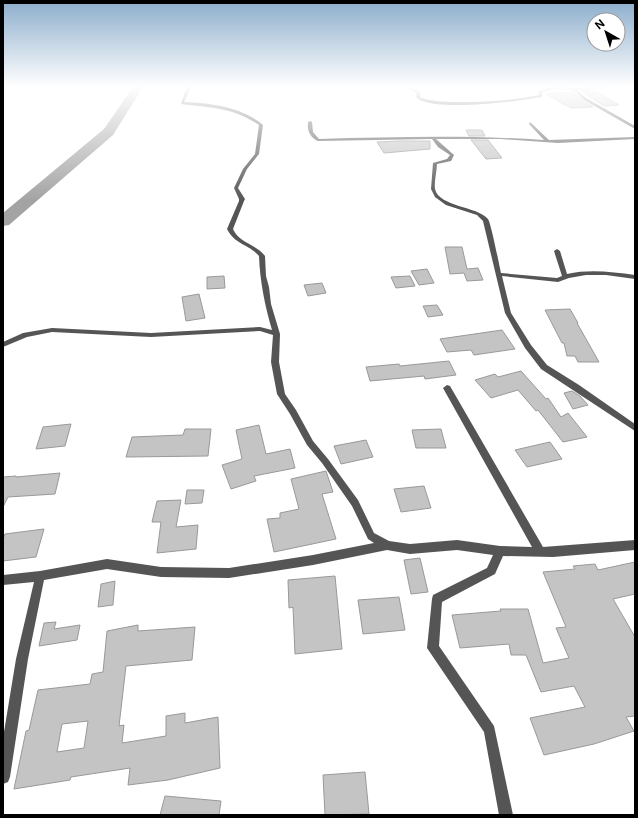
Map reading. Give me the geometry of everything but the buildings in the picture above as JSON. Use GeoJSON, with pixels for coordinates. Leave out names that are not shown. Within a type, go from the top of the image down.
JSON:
{"type":"FeatureCollection","features":[{"type":"Feature","properties":{"kind":"street"},"geometry":{"type":"LineString","coordinates":[[260,125],[260,132],[256,146],[257,154],[245,169],[236,188],[236,191],[242,198],[242,202],[234,217],[230,229],[238,240],[258,251],[262,256],[263,276],[268,304],[277,334],[275,362],[281,394],[310,443],[355,503],[371,536],[387,545],[410,549],[457,544],[500,551],[540,552],[635,545]]}},
{"type":"Feature","properties":{"kind":"street"},"geometry":{"type":"LineString","coordinates":[[309,125],[310,134],[318,140],[501,138],[565,141],[635,138]]}},
{"type":"Feature","properties":{"kind":"street"},"geometry":{"type":"LineString","coordinates":[[532,125],[547,140]]}},
{"type":"Feature","properties":{"kind":"street"},"geometry":{"type":"LineString","coordinates":[[432,138],[452,155],[449,160],[435,163],[434,189],[437,196],[448,204],[479,214],[486,220],[508,313],[528,346],[544,367],[576,387],[635,428]]}},
{"type":"Feature","properties":{"kind":"street"},"geometry":{"type":"LineString","coordinates":[[557,251],[565,276]]}},
{"type":"Feature","properties":{"kind":"street"},"geometry":{"type":"LineString","coordinates":[[498,274],[558,280],[565,276],[576,274],[605,274],[635,277]]}},
{"type":"Feature","properties":{"kind":"street"},"geometry":{"type":"LineString","coordinates":[[3,345],[25,335],[52,330],[151,334],[260,329],[277,334]]}},
{"type":"Feature","properties":{"kind":"street"},"geometry":{"type":"LineString","coordinates":[[447,388],[540,552]]}},
{"type":"Feature","properties":{"kind":"street"},"geometry":{"type":"LineString","coordinates":[[3,580],[40,576],[107,564],[161,572],[229,573],[313,560],[387,545]]}},
{"type":"Feature","properties":{"kind":"street"},"geometry":{"type":"LineString","coordinates":[[500,551],[491,571],[437,599],[433,648],[490,730],[506,815]]}},
{"type":"Feature","properties":{"kind":"street"},"geometry":{"type":"LineString","coordinates":[[3,778],[22,659],[40,576]]}},
{"type":"Feature","properties":{"kind":"waterway"},"geometry":{"type":"LineString","coordinates":[[3,221],[109,132],[113,125]]}}]}
